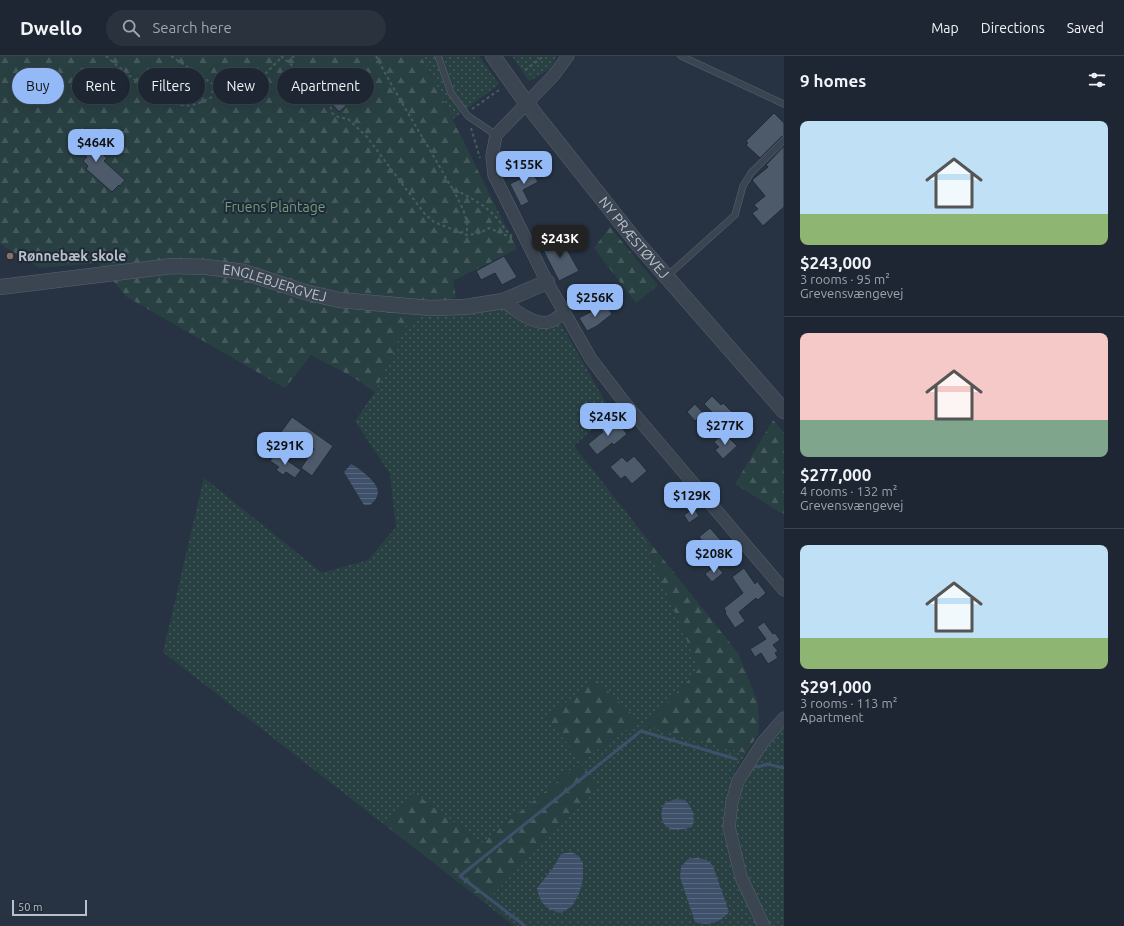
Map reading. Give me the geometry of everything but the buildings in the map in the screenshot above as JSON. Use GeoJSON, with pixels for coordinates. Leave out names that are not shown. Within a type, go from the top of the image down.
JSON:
{"type":"FeatureCollection","features":[{"type":"Feature","properties":{"kind":"street","name":"NY PRÆSTØVEJ"},"geometry":{"type":"LineString","coordinates":[[493,56],[527,104],[638,244],[784,411]]}},
{"type":"Feature","properties":{"kind":"street"},"geometry":{"type":"LineString","coordinates":[[568,56],[554,75],[496,135],[492,156],[494,175],[563,313],[591,359],[624,402],[784,590]]}},
{"type":"Feature","properties":{"kind":"street","name":"ENGLEBJERGVEJ"},"geometry":{"type":"LineString","coordinates":[[0,287],[172,266],[207,267],[244,272],[305,292],[339,300],[430,308],[465,307],[503,301],[547,282]]}},
{"type":"Feature","properties":{"kind":"street"},"geometry":{"type":"LineString","coordinates":[[503,301],[522,314],[536,321],[549,322],[563,313]]}},
{"type":"Feature","properties":{"kind":"street"},"geometry":{"type":"LineString","coordinates":[[764,926],[741,877],[729,827],[732,802],[738,781],[763,742],[784,718]]}},
{"type":"Feature","properties":{"kind":"lane"},"geometry":{"type":"LineString","coordinates":[[438,56],[451,93],[468,116],[496,135]]}},
{"type":"Feature","properties":{"kind":"lane"},"geometry":{"type":"LineString","coordinates":[[682,56],[784,104]]}},
{"type":"Feature","properties":{"kind":"lane"},"geometry":{"type":"LineString","coordinates":[[666,276],[735,215],[743,186],[751,172],[784,140]]}},
{"type":"Feature","properties":{"kind":"path"},"geometry":{"type":"LineString","coordinates":[[106,56],[126,74],[153,93],[176,104],[191,106],[213,96]]}},
{"type":"Feature","properties":{"kind":"path"},"geometry":{"type":"LineString","coordinates":[[171,56],[213,84]]}},
{"type":"Feature","properties":{"kind":"path"},"geometry":{"type":"LineString","coordinates":[[269,69],[281,56],[315,85],[329,100],[332,113],[338,117],[348,120],[367,137],[424,213],[434,222],[468,235],[480,233],[490,228],[512,238]]}},
{"type":"Feature","properties":{"kind":"path"},"geometry":{"type":"LineString","coordinates":[[288,62],[294,56]]}},
{"type":"Feature","properties":{"kind":"path"},"geometry":{"type":"LineString","coordinates":[[376,56],[388,80],[452,188],[465,214],[468,223],[467,230],[461,233]]}},
{"type":"Feature","properties":{"kind":"path"},"geometry":{"type":"LineString","coordinates":[[525,70],[544,56]]}},
{"type":"Feature","properties":{"kind":"path"},"geometry":{"type":"LineString","coordinates":[[452,188],[483,205],[495,216],[506,232],[518,241]]}},
{"type":"Feature","properties":{"kind":"green space","name":"Fruens Plantage"},"geometry":{"type":"Polygon","coordinates":[[[0,56],[421,56],[517,249],[453,281],[456,297],[405,326],[375,392],[353,377],[311,355],[285,388],[127,297],[98,263],[40,268],[0,244],[0,56]]]}},
{"type":"Feature","properties":{"kind":"green space"},"geometry":{"type":"Polygon","coordinates":[[[421,56],[479,56],[499,84],[453,119],[421,56]]]}},
{"type":"Feature","properties":{"kind":"green space"},"geometry":{"type":"Polygon","coordinates":[[[512,56],[557,56],[550,69],[529,81],[512,56]]]}},
{"type":"Feature","properties":{"kind":"green space"},"geometry":{"type":"Polygon","coordinates":[[[610,227],[658,285],[636,303],[594,248],[610,227]]]}},
{"type":"Feature","properties":{"kind":"green space"},"geometry":{"type":"Polygon","coordinates":[[[501,305],[533,324],[559,320],[611,412],[574,446],[640,530],[699,669],[645,726],[746,753],[732,777],[725,823],[758,926],[514,926],[485,903],[597,786],[579,763],[482,843],[413,792],[385,825],[163,652],[204,478],[322,573],[368,560],[396,527],[390,474],[355,421],[375,392],[405,326],[427,314],[501,305]]]}},
{"type":"Feature","properties":{"kind":"green space"},"geometry":{"type":"Polygon","coordinates":[[[773,420],[784,433],[784,515],[735,484],[773,420]]]}},
{"type":"Feature","properties":{"kind":"green space"},"geometry":{"type":"Polygon","coordinates":[[[640,530],[738,653],[758,703],[759,733],[746,753],[645,726],[699,669],[640,530]]]}},
{"type":"Feature","properties":{"kind":"green space"},"geometry":{"type":"Polygon","coordinates":[[[595,679],[639,721],[582,761],[548,720],[550,715],[595,679]]]}},
{"type":"Feature","properties":{"kind":"green space"},"geometry":{"type":"Polygon","coordinates":[[[784,726],[784,926],[769,926],[746,876],[733,826],[743,783],[764,749],[784,726]]]}},
{"type":"Feature","properties":{"kind":"green space"},"geometry":{"type":"Polygon","coordinates":[[[580,763],[597,786],[485,903],[385,825],[413,792],[482,843],[580,763]]]}},
{"type":"Feature","properties":{"kind":"water"},"geometry":{"type":"Polygon","coordinates":[[[351,464],[368,477],[377,488],[378,492],[375,501],[370,505],[364,505],[344,472],[351,464]]]}},
{"type":"Feature","properties":{"kind":"water"},"geometry":{"type":"Polygon","coordinates":[[[675,799],[685,800],[690,806],[694,816],[692,827],[675,830],[670,829],[664,824],[662,820],[662,808],[664,804],[675,799]]]}},
{"type":"Feature","properties":{"kind":"water"},"geometry":{"type":"Polygon","coordinates":[[[571,852],[579,856],[583,864],[583,879],[579,894],[572,906],[561,913],[551,910],[544,905],[537,888],[553,868],[561,854],[571,852]]]}},
{"type":"Feature","properties":{"kind":"water"},"geometry":{"type":"Polygon","coordinates":[[[697,858],[707,860],[713,866],[729,912],[722,919],[714,923],[705,924],[695,922],[680,877],[681,867],[688,859],[697,858]]]}},
{"type":"Feature","properties":{"kind":"waterway"},"geometry":{"type":"LineString","coordinates":[[525,926],[460,876],[641,731],[736,759]]}},
{"type":"Feature","properties":{"kind":"waterway"},"geometry":{"type":"LineString","coordinates":[[752,765],[758,767],[767,764],[784,768]]}},
{"type":"Feature","properties":{"kind":"place","name":"Rønnebæk skole"},"geometry":{"type":"Point","coordinates":[10,256]}}]}
